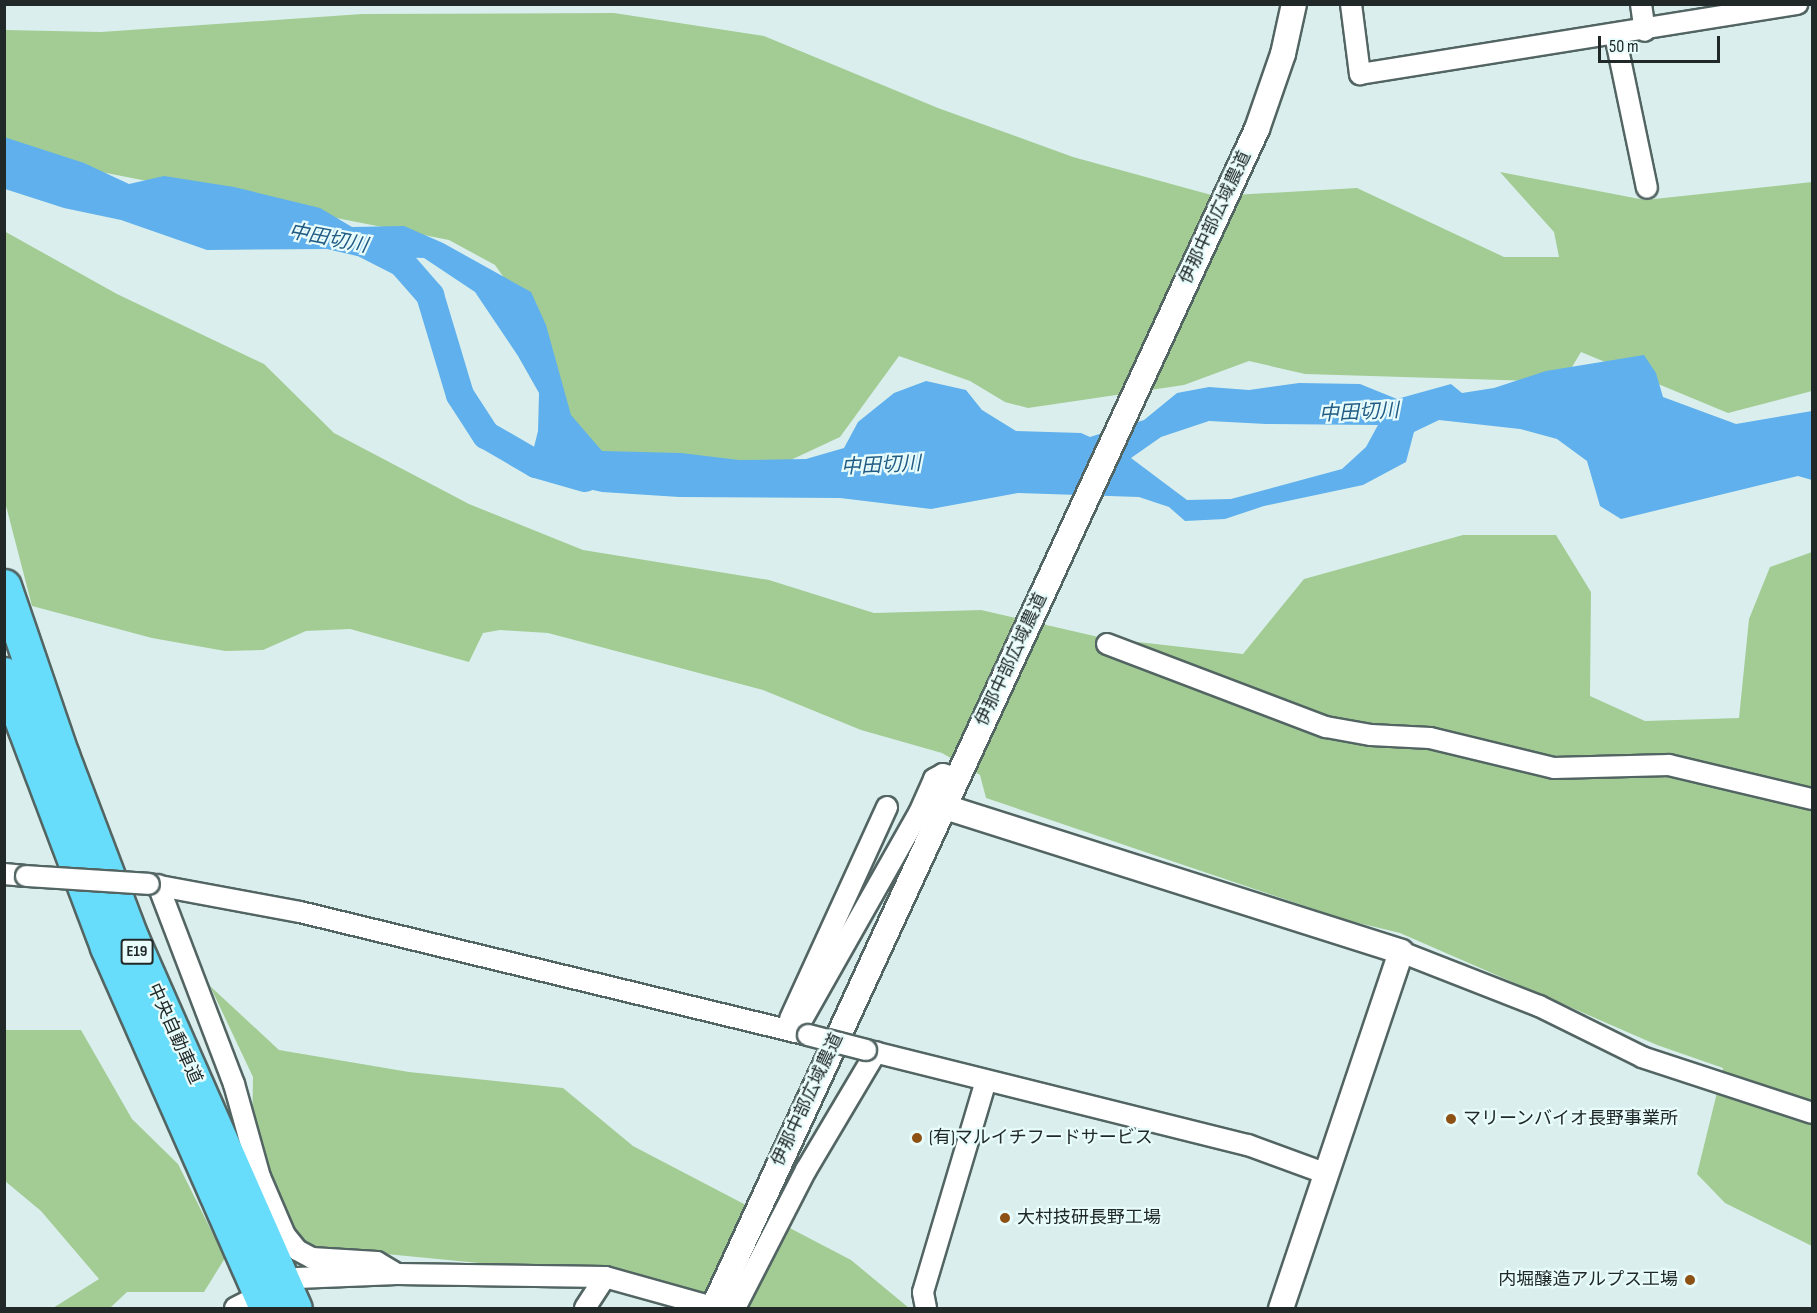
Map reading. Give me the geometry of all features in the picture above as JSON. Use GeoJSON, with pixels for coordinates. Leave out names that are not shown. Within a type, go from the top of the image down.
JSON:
{"type":"FeatureCollection","features":[{"type":"Feature","properties":{"kind":"highway","name":"中央自動車道"},"geometry":{"type":"LineString","coordinates":[[4,586],[62,755],[132,939],[296,1293]]}},
{"type":"Feature","properties":{"kind":"highway","name":"中央自動車道"},"geometry":{"type":"LineString","coordinates":[[4,674],[107,947],[250,1306]]}},
{"type":"Feature","properties":{"kind":"street","name":"伊那中部広域農道"},"geometry":{"type":"LineString","coordinates":[[719,1308],[957,779],[1257,129],[1283,54],[1294,4]]}},
{"type":"Feature","properties":{"kind":"street"},"geometry":{"type":"LineString","coordinates":[[1351,4],[1360,74],[1645,31],[1797,4]]}},
{"type":"Feature","properties":{"kind":"street"},"geometry":{"type":"LineString","coordinates":[[1641,4],[1645,31]]}},
{"type":"Feature","properties":{"kind":"street"},"geometry":{"type":"LineString","coordinates":[[1615,35],[1647,188]]}},
{"type":"Feature","properties":{"kind":"street"},"geometry":{"type":"LineString","coordinates":[[1107,644],[1326,728],[1371,735],[1430,738],[1554,768],[1669,765],[1812,799]]}},
{"type":"Feature","properties":{"kind":"street"},"geometry":{"type":"LineString","coordinates":[[796,1032],[919,813],[934,778],[943,774],[957,779]]}},
{"type":"Feature","properties":{"kind":"street"},"geometry":{"type":"LineString","coordinates":[[796,1032],[887,807]]}},
{"type":"Feature","properties":{"kind":"street"},"geometry":{"type":"LineString","coordinates":[[945,807],[1401,952],[1539,1006],[1641,1057],[1812,1113]]}},
{"type":"Feature","properties":{"kind":"street"},"geometry":{"type":"LineString","coordinates":[[4,874],[154,884],[300,912],[796,1032],[1248,1145],[1327,1174]]}},
{"type":"Feature","properties":{"kind":"street"},"geometry":{"type":"LineString","coordinates":[[154,884],[231,1075],[260,1177],[285,1235],[297,1250],[312,1258],[377,1262],[397,1274]]}},
{"type":"Feature","properties":{"kind":"street"},"geometry":{"type":"LineString","coordinates":[[1281,1308],[1401,952]]}},
{"type":"Feature","properties":{"kind":"street"},"geometry":{"type":"LineString","coordinates":[[296,1293],[397,1274],[605,1277],[719,1308],[806,1170],[871,1051]]}},
{"type":"Feature","properties":{"kind":"street"},"geometry":{"type":"LineString","coordinates":[[926,1308],[923,1292],[986,1081]]}},
{"type":"Feature","properties":{"kind":"street"},"geometry":{"type":"LineString","coordinates":[[585,1308],[605,1277]]}},
{"type":"Feature","properties":{"kind":"green space"},"geometry":{"type":"Polygon","coordinates":[[[614,13],[764,36],[938,108],[1073,157],[1215,196],[1357,188],[1504,257],[1559,257],[1554,232],[1500,172],[1645,200],[1812,182],[1812,391],[1728,413],[1581,352],[1563,382],[1305,374],[1249,361],[1184,385],[1028,408],[1005,402],[970,381],[899,356],[840,437],[765,472],[595,461],[551,419],[526,309],[495,265],[449,240],[101,172],[5,146],[5,30],[101,32],[362,14],[614,13]]]}},
{"type":"Feature","properties":{"kind":"green space"},"geometry":{"type":"Polygon","coordinates":[[[4,231],[117,294],[264,364],[334,433],[469,504],[583,550],[769,580],[874,613],[981,610],[1103,638],[1243,654],[1304,579],[1463,535],[1556,535],[1591,592],[1590,696],[1645,721],[1739,718],[1749,619],[1770,567],[1812,552],[1812,1246],[1725,1203],[1697,1174],[1723,1068],[1657,1045],[1400,933],[1346,920],[986,798],[980,775],[942,753],[861,730],[763,690],[548,633],[500,630],[483,633],[469,662],[350,629],[306,631],[263,650],[225,651],[152,638],[32,606],[5,502],[4,231]]]}},
{"type":"Feature","properties":{"kind":"green space"},"geometry":{"type":"Polygon","coordinates":[[[210,986],[279,1050],[409,1072],[563,1088],[633,1146],[851,1260],[909,1308],[726,1308],[699,1291],[611,1266],[511,1266],[386,1254],[306,1253],[252,1134],[253,1077],[210,986]]]}},
{"type":"Feature","properties":{"kind":"green space"},"geometry":{"type":"Polygon","coordinates":[[[5,1030],[81,1030],[132,1119],[178,1164],[225,1258],[204,1292],[127,1292],[110,1308],[53,1308],[99,1279],[41,1211],[5,1181],[5,1030]]]}},
{"type":"Feature","properties":{"kind":"water"},"geometry":{"type":"Polygon","coordinates":[[[4,137],[84,163],[129,184],[164,176],[234,187],[320,208],[352,227],[404,226],[443,243],[531,292],[546,325],[571,415],[602,451],[681,453],[739,460],[806,459],[844,448],[858,422],[894,393],[926,381],[966,390],[982,410],[1016,431],[1081,433],[1090,437],[1144,420],[1177,393],[1209,387],[1249,390],[1299,383],[1360,384],[1397,399],[1451,384],[1462,393],[1494,388],[1546,371],[1644,355],[1656,373],[1663,397],[1736,424],[1812,411],[1812,480],[1798,476],[1621,519],[1600,506],[1587,461],[1557,439],[1520,429],[1439,420],[1414,432],[1406,462],[1363,485],[1264,506],[1225,519],[1185,521],[1169,507],[1139,497],[1018,493],[931,509],[840,498],[679,497],[602,492],[562,483],[533,451],[538,431],[539,393],[518,356],[475,292],[424,258],[357,256],[327,249],[207,250],[121,220],[64,208],[5,189],[4,137]],[[1209,421],[1161,437],[1131,458],[1187,500],[1231,499],[1342,469],[1366,447],[1378,425],[1209,421]]]}},
{"type":"Feature","properties":{"kind":"waterway","name":"中田切川"},"geometry":{"type":"LineString","coordinates":[[359,241],[402,263],[430,295],[460,395],[486,435],[536,464],[585,478]]}},
{"type":"Feature","properties":{"kind":"place","name":"マリーンバイオ長野事業所"},"geometry":{"type":"Point","coordinates":[1451,1119]}},
{"type":"Feature","properties":{"kind":"place","name":"(有)マルイチフードサービス"},"geometry":{"type":"Point","coordinates":[917,1138]}},
{"type":"Feature","properties":{"kind":"place","name":"大村技研長野工場"},"geometry":{"type":"Point","coordinates":[1005,1218]}},
{"type":"Feature","properties":{"kind":"place","name":"内堀醸造アルプス工場"},"geometry":{"type":"Point","coordinates":[1690,1280]}}]}
